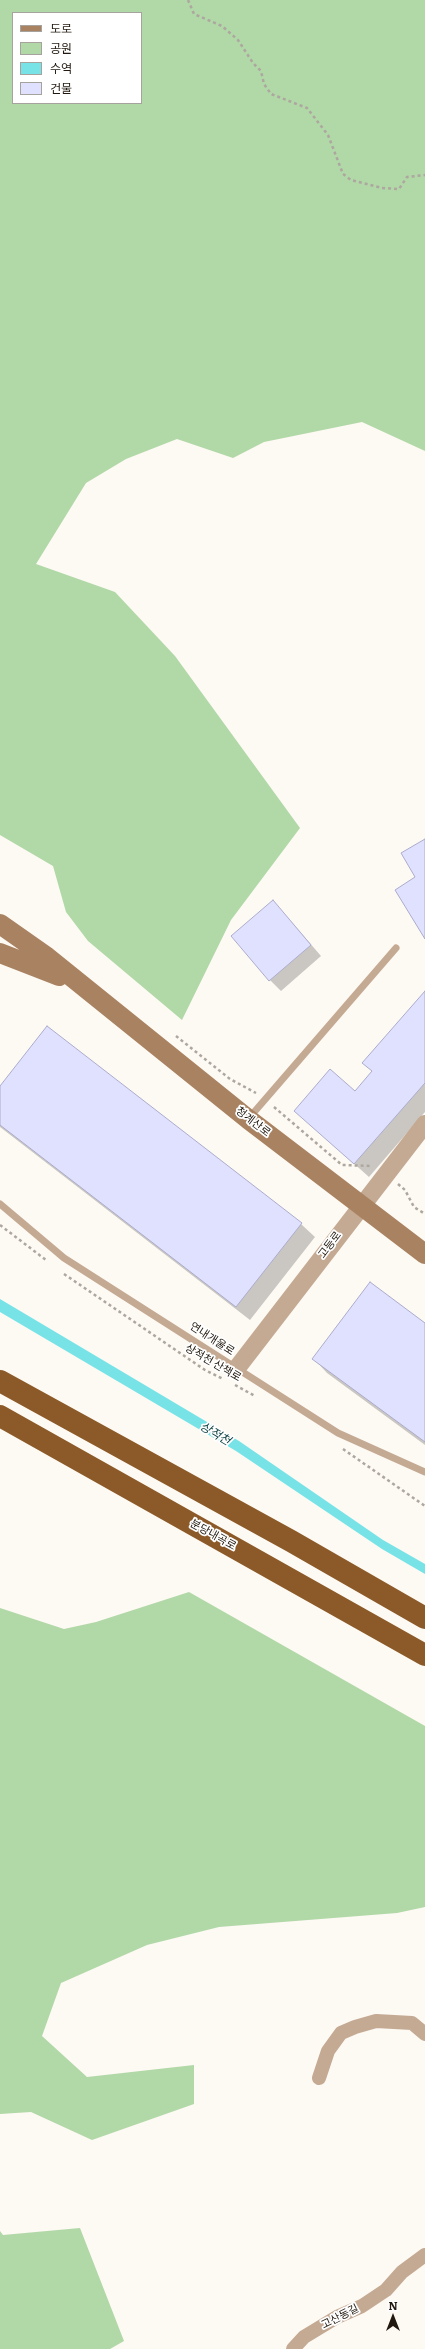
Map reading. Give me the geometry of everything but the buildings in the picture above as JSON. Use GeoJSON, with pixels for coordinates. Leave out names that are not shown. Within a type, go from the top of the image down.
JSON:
{"type":"FeatureCollection","features":[{"type":"Feature","properties":{"kind":"highway"},"geometry":{"type":"LineString","coordinates":[[0,1381],[291,1541],[425,1618]]}},
{"type":"Feature","properties":{"kind":"highway","name":"분당내곡로"},"geometry":{"type":"LineString","coordinates":[[0,1416],[425,1655]]}},
{"type":"Feature","properties":{"kind":"main road","name":"청계산로"},"geometry":{"type":"LineString","coordinates":[[0,924],[47,957],[84,988],[163,1048],[248,1119],[360,1206],[425,1254]]}},
{"type":"Feature","properties":{"kind":"main road","name":"청계산로"},"geometry":{"type":"LineString","coordinates":[[0,953],[51,972],[84,988]]}},
{"type":"Feature","properties":{"kind":"street","name":"고등로"},"geometry":{"type":"LineString","coordinates":[[232,1378],[360,1206],[425,1124]]}},
{"type":"Feature","properties":{"kind":"street"},"geometry":{"type":"LineString","coordinates":[[319,2078],[328,2051],[341,2033],[355,2027],[376,2021],[412,2023],[425,2034]]}},
{"type":"Feature","properties":{"kind":"street","name":"고산동길"},"geometry":{"type":"LineString","coordinates":[[292,2349],[304,2337],[337,2317],[362,2306],[386,2290],[402,2272],[425,2255]]}},
{"type":"Feature","properties":{"kind":"lane"},"geometry":{"type":"LineString","coordinates":[[248,1119],[396,948]]}},
{"type":"Feature","properties":{"kind":"lane","name":"연내개울로"},"geometry":{"type":"LineString","coordinates":[[0,1204],[64,1258],[232,1378],[338,1433],[425,1472]]}},
{"type":"Feature","properties":{"kind":"path"},"geometry":{"type":"LineString","coordinates":[[188,0],[194,14],[222,26],[238,40],[253,63],[261,71],[264,84],[271,94],[307,108],[328,134],[343,174],[351,180],[382,188],[399,189],[407,177],[425,175]]}},
{"type":"Feature","properties":{"kind":"path"},"geometry":{"type":"LineString","coordinates":[[230,1079],[266,1099],[342,1165],[374,1166],[386,1173],[405,1190],[414,1207],[425,1214]]}},
{"type":"Feature","properties":{"kind":"path"},"geometry":{"type":"LineString","coordinates":[[0,1225],[51,1264]]}},
{"type":"Feature","properties":{"kind":"path","name":"상적천 산책로"},"geometry":{"type":"LineString","coordinates":[[58,1268],[205,1370],[232,1378],[261,1398]]}},
{"type":"Feature","properties":{"kind":"path"},"geometry":{"type":"LineString","coordinates":[[342,1449],[425,1506]]}},
{"type":"Feature","properties":{"kind":"green space"},"geometry":{"type":"Polygon","coordinates":[[[0,0],[425,0],[425,451],[362,422],[264,442],[233,458],[177,439],[126,459],[86,483],[36,564],[115,592],[175,656],[300,828],[231,920],[182,1020],[88,941],[66,912],[53,866],[0,835],[0,0]]]}},
{"type":"Feature","properties":{"kind":"green space"},"geometry":{"type":"Polygon","coordinates":[[[189,1592],[425,1726],[425,1907],[397,1913],[219,1927],[147,1945],[61,1983],[42,2036],[87,2077],[194,2065],[194,2104],[92,2140],[31,2112],[0,2114],[0,1608],[64,1629],[96,1622],[189,1592]]]}},
{"type":"Feature","properties":{"kind":"green space"},"geometry":{"type":"Polygon","coordinates":[[[80,2228],[124,2341],[110,2349],[0,2349],[0,2231],[3,2235],[80,2228]]]}},
{"type":"Feature","properties":{"kind":"water","name":"상적천"},"geometry":{"type":"Polygon","coordinates":[[[0,1299],[239,1441],[383,1540],[425,1564],[425,1574],[382,1549],[236,1451],[0,1312],[0,1299]]]}}]}
